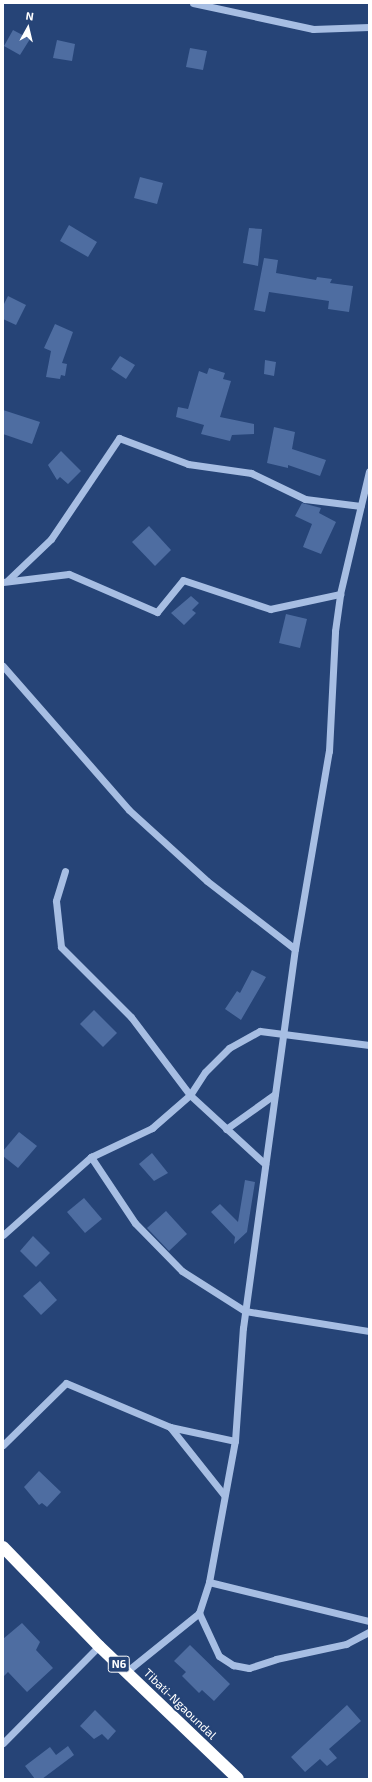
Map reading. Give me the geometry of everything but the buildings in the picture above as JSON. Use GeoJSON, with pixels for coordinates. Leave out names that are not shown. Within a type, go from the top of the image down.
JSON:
{"type":"FeatureCollection","features":[{"type":"Feature","properties":{"kind":"highway","name":"Tibati-Ngaoundal"},"geometry":{"type":"LineString","coordinates":[[3,1547],[126,1672],[238,1779]]}},
{"type":"Feature","properties":{"kind":"street"},"geometry":{"type":"LineString","coordinates":[[194,3],[313,29],[369,27]]}},
{"type":"Feature","properties":{"kind":"street"},"geometry":{"type":"LineString","coordinates":[[6,581],[51,539],[119,438],[188,464],[251,473],[305,499],[361,506]]}},
{"type":"Feature","properties":{"kind":"street"},"geometry":{"type":"LineString","coordinates":[[126,1672],[200,1612],[209,1582],[235,1441],[237,1381],[265,1164],[295,949],[329,751],[335,631],[340,594],[369,471]]}},
{"type":"Feature","properties":{"kind":"street"},"geometry":{"type":"LineString","coordinates":[[6,581],[69,574],[158,612],[183,580],[270,609],[340,594]]}},
{"type":"Feature","properties":{"kind":"street"},"geometry":{"type":"LineString","coordinates":[[3,666],[129,810],[208,881],[295,949]]}},
{"type":"Feature","properties":{"kind":"street"},"geometry":{"type":"LineString","coordinates":[[65,871],[56,901],[61,947],[131,1018],[190,1095],[265,1164]]}},
{"type":"Feature","properties":{"kind":"street"},"geometry":{"type":"LineString","coordinates":[[3,1235],[91,1156],[152,1128],[190,1095],[205,1072],[229,1048],[260,1031],[369,1045]]}},
{"type":"Feature","properties":{"kind":"street"},"geometry":{"type":"LineString","coordinates":[[226,1129],[275,1094]]}},
{"type":"Feature","properties":{"kind":"street"},"geometry":{"type":"LineString","coordinates":[[91,1156],[134,1223],[182,1271],[245,1311],[369,1331]]}},
{"type":"Feature","properties":{"kind":"street"},"geometry":{"type":"LineString","coordinates":[[3,1444],[66,1383],[170,1428],[235,1441]]}},
{"type":"Feature","properties":{"kind":"street"},"geometry":{"type":"LineString","coordinates":[[170,1428],[224,1495]]}},
{"type":"Feature","properties":{"kind":"street"},"geometry":{"type":"LineString","coordinates":[[209,1582],[369,1621]]}},
{"type":"Feature","properties":{"kind":"street"},"geometry":{"type":"LineString","coordinates":[[200,1612],[219,1656],[233,1664],[249,1668],[276,1658],[346,1644],[369,1632]]}},
{"type":"Feature","properties":{"kind":"street"},"geometry":{"type":"LineString","coordinates":[[3,1743],[100,1646]]}}]}
